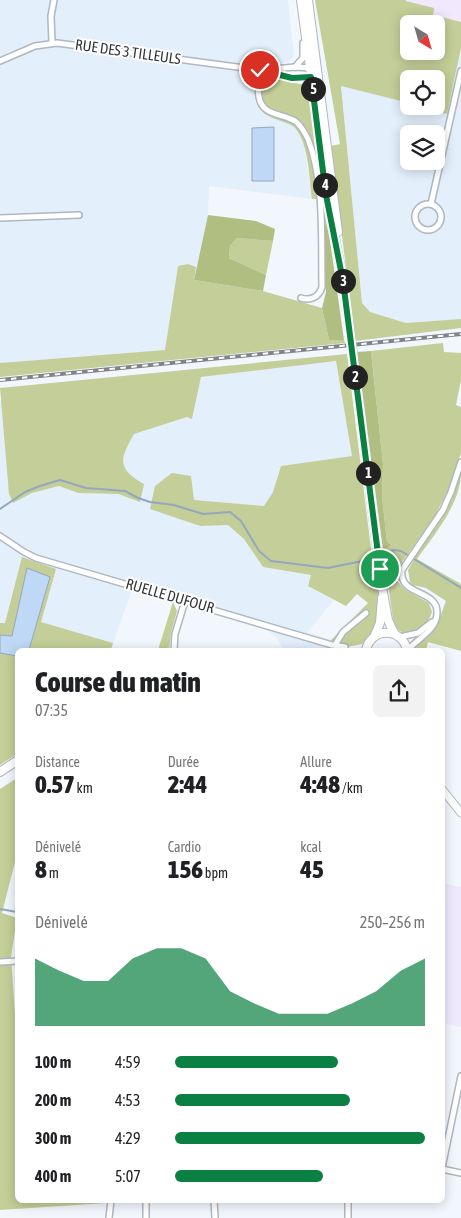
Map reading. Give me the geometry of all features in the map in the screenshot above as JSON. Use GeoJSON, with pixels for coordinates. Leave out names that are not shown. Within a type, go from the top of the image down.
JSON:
{"type":"FeatureCollection","features":[{"type":"Feature","properties":{"kind":"main road"},"geometry":{"type":"LineString","coordinates":[[301,0],[314,73],[340,250],[382,587],[388,620],[397,635],[405,642],[407,648]]}},
{"type":"Feature","properties":{"kind":"main road"},"geometry":{"type":"LineString","coordinates":[[308,0],[314,73]]}},
{"type":"Feature","properties":{"kind":"main road"},"geometry":{"type":"LineString","coordinates":[[367,647],[380,623],[382,587]]}},
{"type":"Feature","properties":{"kind":"main road"},"geometry":{"type":"LineString","coordinates":[[375,635],[384,632],[397,635]]}},
{"type":"Feature","properties":{"kind":"main road"},"geometry":{"type":"LineString","coordinates":[[0,772],[15,762]]}},
{"type":"Feature","properties":{"kind":"main road"},"geometry":{"type":"LineString","coordinates":[[445,794],[461,813]]}},
{"type":"Feature","properties":{"kind":"street"},"geometry":{"type":"LineString","coordinates":[[52,43],[51,16],[54,0]]}},
{"type":"Feature","properties":{"kind":"street"},"geometry":{"type":"LineString","coordinates":[[295,67],[301,61],[303,55],[303,15]]}},
{"type":"Feature","properties":{"kind":"street","name":"RUE DES 3 TILLEULS"},"geometry":{"type":"LineString","coordinates":[[0,61],[35,46],[52,43],[260,70],[292,78],[314,73]]}},
{"type":"Feature","properties":{"kind":"street","name":"RUE DES 3 TILLEULS"},"geometry":{"type":"LineString","coordinates":[[260,70],[295,67],[314,73]]}},
{"type":"Feature","properties":{"kind":"street"},"geometry":{"type":"LineString","coordinates":[[260,70],[258,93],[261,104],[271,113],[292,119],[300,126],[310,146],[316,174],[321,229],[322,287],[313,298],[301,298]]}},
{"type":"Feature","properties":{"kind":"street"},"geometry":{"type":"LineString","coordinates":[[431,204],[461,71]]}},
{"type":"Feature","properties":{"kind":"street"},"geometry":{"type":"LineString","coordinates":[[431,204],[440,212],[441,221],[435,228],[426,230],[417,224],[415,214],[421,206],[431,204]]}},
{"type":"Feature","properties":{"kind":"street"},"geometry":{"type":"LineString","coordinates":[[0,218],[79,216]]}},
{"type":"Feature","properties":{"kind":"street"},"geometry":{"type":"LineString","coordinates":[[410,648],[429,630],[436,618],[437,609],[432,600],[424,594],[410,589],[404,582],[402,574],[443,510],[461,462]]}},
{"type":"Feature","properties":{"kind":"street","name":"RUELLE DUFOUR"},"geometry":{"type":"LineString","coordinates":[[0,536],[32,556],[345,647]]}},
{"type":"Feature","properties":{"kind":"street"},"geometry":{"type":"LineString","coordinates":[[174,648],[175,634],[185,601]]}},
{"type":"Feature","properties":{"kind":"street"},"geometry":{"type":"LineString","coordinates":[[335,645],[341,634],[366,613]]}},
{"type":"Feature","properties":{"kind":"street"},"geometry":{"type":"LineString","coordinates":[[397,635],[413,635],[423,630],[436,618]]}},
{"type":"Feature","properties":{"kind":"street"},"geometry":{"type":"LineString","coordinates":[[0,962],[15,961]]}},
{"type":"Feature","properties":{"kind":"street"},"geometry":{"type":"LineString","coordinates":[[445,1156],[460,1089],[461,1076]]}},
{"type":"Feature","properties":{"kind":"street"},"geometry":{"type":"LineString","coordinates":[[445,1170],[461,1174]]}},
{"type":"Feature","properties":{"kind":"street"},"geometry":{"type":"LineString","coordinates":[[109,1218],[110,1203]]}},
{"type":"Feature","properties":{"kind":"street"},"geometry":{"type":"LineString","coordinates":[[146,1203],[146,1218]]}},
{"type":"Feature","properties":{"kind":"street"},"geometry":{"type":"LineString","coordinates":[[214,1203],[216,1218]]}},
{"type":"Feature","properties":{"kind":"street"},"geometry":{"type":"LineString","coordinates":[[348,1203],[348,1218]]}},
{"type":"Feature","properties":{"kind":"shaded area"},"geometry":{"type":"Polygon","coordinates":[[[0,0],[288,0],[294,56],[288,62],[271,65],[253,62],[255,102],[294,127],[299,134],[304,144],[312,199],[209,186],[208,215],[196,267],[188,264],[178,266],[165,350],[0,363],[0,0]]]}},
{"type":"Feature","properties":{"kind":"shaded area"},"geometry":{"type":"Polygon","coordinates":[[[461,0],[461,22],[445,18],[445,15],[432,15],[434,8],[406,1],[461,0]]]}},
{"type":"Feature","properties":{"kind":"shaded area"},"geometry":{"type":"Polygon","coordinates":[[[461,48],[461,319],[406,323],[370,312],[362,303],[341,85],[400,101],[400,115],[445,115],[445,112],[447,113],[461,48]]]}},
{"type":"Feature","properties":{"kind":"shaded area"},"geometry":{"type":"Polygon","coordinates":[[[336,361],[352,456],[281,466],[273,492],[264,506],[194,500],[150,509],[200,526],[228,525],[244,539],[263,567],[312,575],[308,586],[334,600],[307,632],[331,640],[332,648],[283,648],[276,637],[267,630],[132,590],[113,643],[41,622],[56,569],[22,558],[5,623],[0,623],[0,401],[2,401],[13,503],[32,493],[59,486],[78,493],[118,494],[139,502],[130,476],[123,466],[123,453],[134,434],[187,417],[192,419],[201,377],[336,361]]]}},
{"type":"Feature","properties":{"kind":"shaded area"},"geometry":{"type":"Polygon","coordinates":[[[445,884],[461,887],[461,1027],[445,1023],[445,884]]]}},
{"type":"Feature","properties":{"kind":"green space"},"geometry":{"type":"Polygon","coordinates":[[[315,0],[406,0],[434,8],[433,15],[400,15],[400,60],[445,60],[445,18],[461,22],[461,48],[447,114],[445,113],[445,70],[400,70],[400,101],[341,86],[362,303],[370,312],[406,323],[461,319],[461,328],[355,341],[331,146],[340,144],[315,0]]]}},
{"type":"Feature","properties":{"kind":"green space"},"geometry":{"type":"Polygon","coordinates":[[[267,75],[307,86],[328,226],[323,223],[322,199],[312,199],[308,162],[300,135],[291,125],[264,113],[257,104],[254,78],[267,75]]]}},
{"type":"Feature","properties":{"kind":"green space"},"geometry":{"type":"Polygon","coordinates":[[[208,215],[256,221],[275,229],[273,241],[237,238],[230,246],[229,258],[266,275],[263,291],[194,280],[208,215]]]}},
{"type":"Feature","properties":{"kind":"green space"},"geometry":{"type":"Polygon","coordinates":[[[323,223],[328,226],[344,340],[329,340],[322,308],[326,292],[323,223]]]}},
{"type":"Feature","properties":{"kind":"green space"},"geometry":{"type":"Polygon","coordinates":[[[237,238],[273,241],[266,275],[229,258],[230,246],[237,238]]]}},
{"type":"Feature","properties":{"kind":"green space"},"geometry":{"type":"Polygon","coordinates":[[[188,264],[196,267],[194,280],[263,291],[322,308],[329,340],[344,340],[345,343],[0,377],[0,363],[165,350],[178,266],[188,264]]]}},
{"type":"Feature","properties":{"kind":"green space"},"geometry":{"type":"Polygon","coordinates":[[[443,343],[444,352],[461,353],[461,380],[456,405],[461,407],[461,453],[449,488],[434,518],[397,569],[396,580],[406,590],[429,603],[432,612],[428,621],[421,627],[403,633],[397,629],[393,619],[383,550],[392,545],[387,542],[382,497],[383,464],[371,351],[443,343]]]}},
{"type":"Feature","properties":{"kind":"green space"},"geometry":{"type":"Polygon","coordinates":[[[371,351],[383,464],[382,497],[387,542],[392,545],[383,550],[357,352],[371,351]]]}},
{"type":"Feature","properties":{"kind":"green space"},"geometry":{"type":"Polygon","coordinates":[[[347,354],[379,599],[376,627],[362,644],[332,648],[331,640],[368,603],[357,594],[346,606],[308,586],[311,575],[263,567],[244,539],[228,525],[200,526],[150,509],[155,486],[172,473],[191,476],[194,500],[264,506],[273,492],[281,466],[352,456],[336,361],[201,377],[192,419],[187,417],[134,434],[129,443],[123,462],[129,473],[144,484],[140,502],[118,494],[78,493],[59,486],[32,493],[13,503],[9,494],[0,388],[347,354]]]}},
{"type":"Feature","properties":{"kind":"green space"},"geometry":{"type":"Polygon","coordinates":[[[461,473],[457,496],[452,507],[417,559],[461,584],[461,651],[428,642],[426,648],[416,648],[437,625],[446,601],[426,588],[413,585],[410,582],[408,570],[445,513],[461,473]]]}},
{"type":"Feature","properties":{"kind":"green space"},"geometry":{"type":"Polygon","coordinates":[[[22,557],[56,569],[41,622],[113,643],[112,648],[15,648],[15,755],[0,765],[0,623],[5,623],[22,557]]]}},
{"type":"Feature","properties":{"kind":"green space"},"geometry":{"type":"Polygon","coordinates":[[[173,602],[177,611],[169,648],[159,648],[173,602]]]}},
{"type":"Feature","properties":{"kind":"green space"},"geometry":{"type":"Polygon","coordinates":[[[15,779],[15,862],[2,913],[15,917],[11,957],[15,1014],[15,1203],[107,1203],[0,1210],[0,789],[15,779]]]}},
{"type":"Feature","properties":{"kind":"water"},"geometry":{"type":"Polygon","coordinates":[[[274,127],[274,181],[252,181],[252,128],[274,127]]]}},
{"type":"Feature","properties":{"kind":"water"},"geometry":{"type":"Polygon","coordinates":[[[27,568],[50,577],[30,648],[15,648],[15,656],[0,653],[0,635],[12,636],[27,568]]]}},
{"type":"Feature","properties":{"kind":"waterway"},"geometry":{"type":"LineString","coordinates":[[0,509],[25,492],[60,480],[86,488],[125,491],[150,502],[174,505],[203,514],[230,512],[241,521],[259,551],[271,561],[328,568],[367,560]]}},
{"type":"Feature","properties":{"kind":"waterway"},"geometry":{"type":"LineString","coordinates":[[384,554],[394,550],[401,551],[461,588]]}},
{"type":"Feature","properties":{"kind":"waterway"},"geometry":{"type":"LineString","coordinates":[[0,909],[15,912]]}},
{"type":"Feature","properties":{"kind":"railway"},"geometry":{"type":"LineString","coordinates":[[0,380],[461,334]]}},
{"type":"Feature","properties":{"kind":"route"},"geometry":{"type":"LineString","coordinates":[[260,70],[292,78],[311,77],[326,195],[343,281],[380,569]]}}]}
